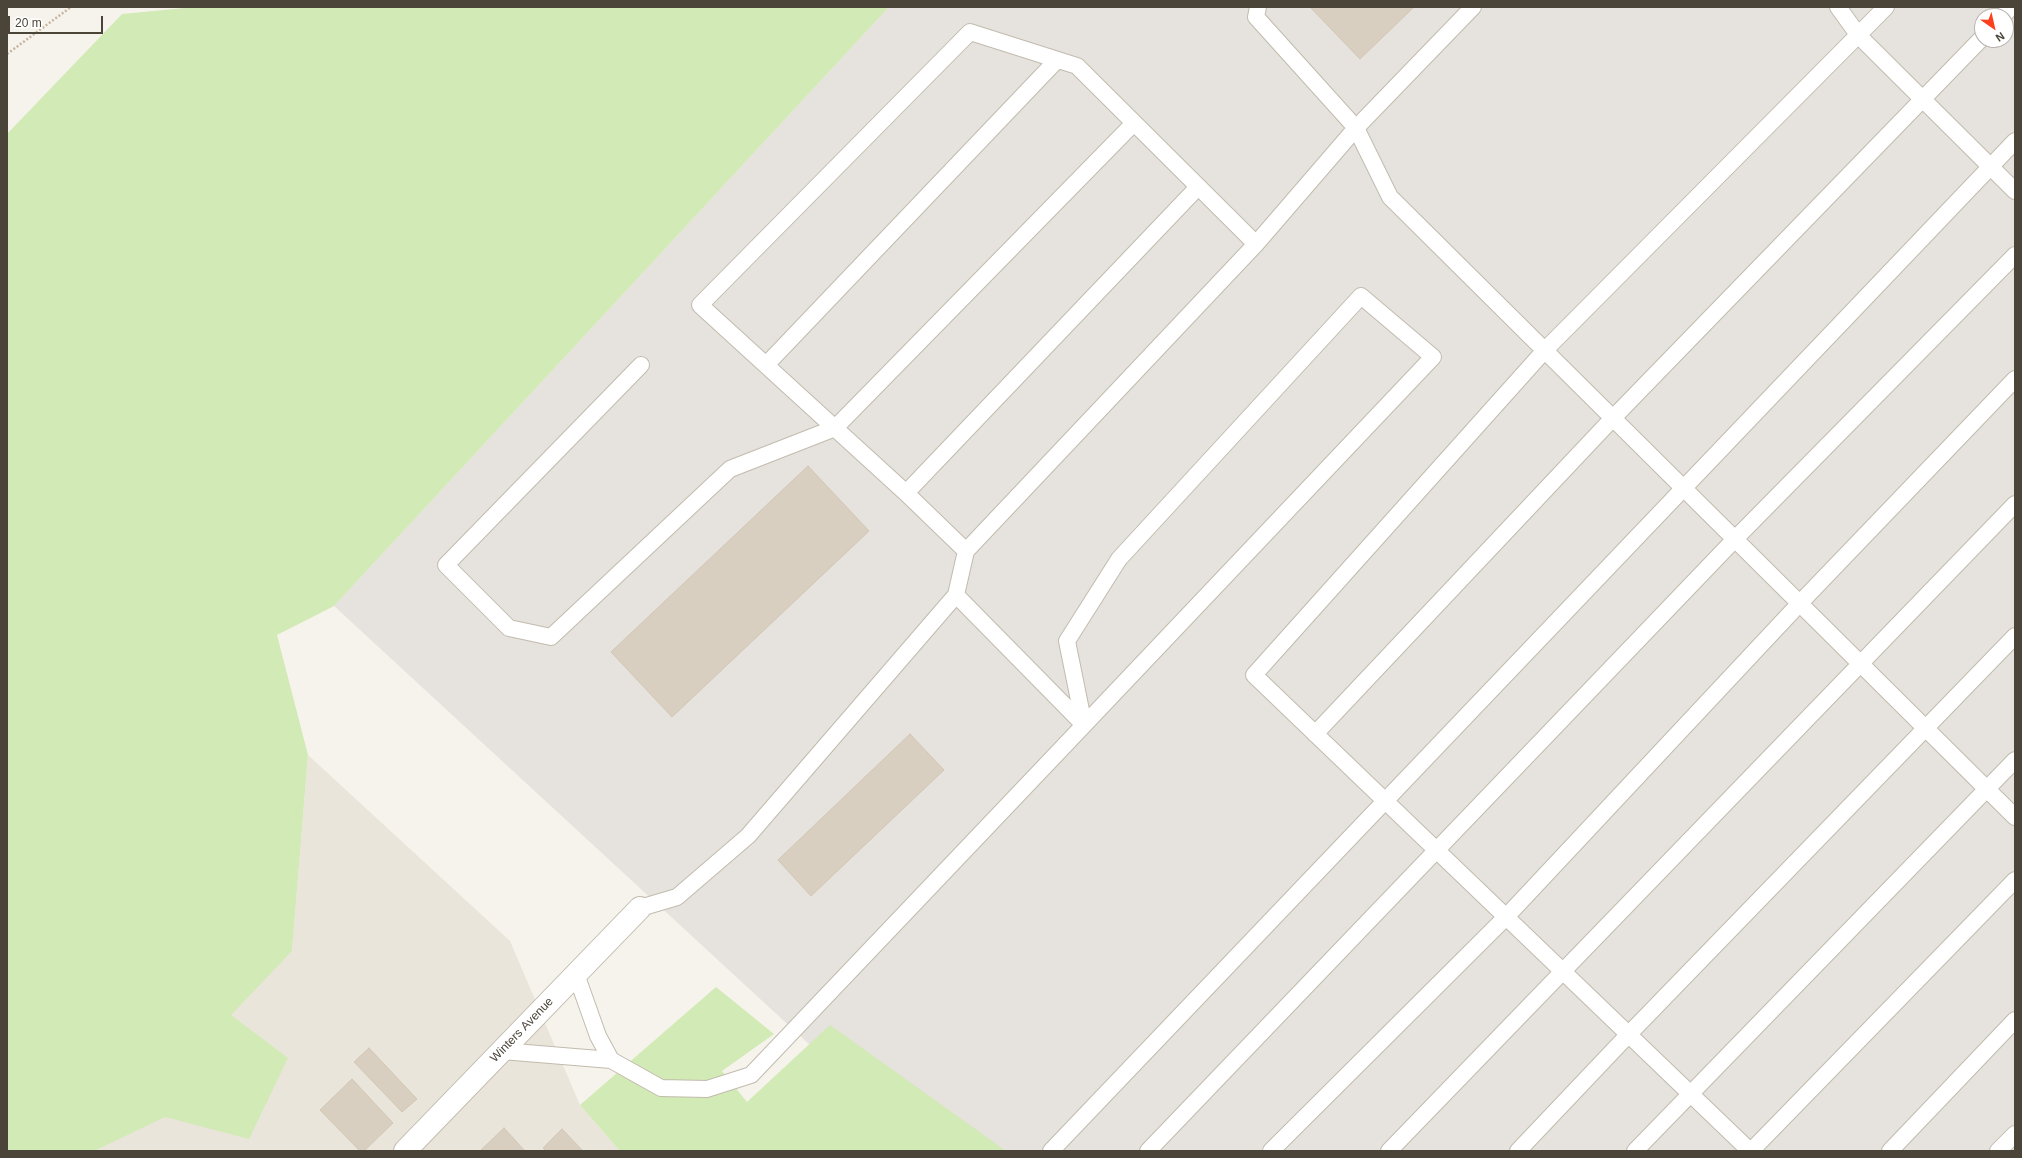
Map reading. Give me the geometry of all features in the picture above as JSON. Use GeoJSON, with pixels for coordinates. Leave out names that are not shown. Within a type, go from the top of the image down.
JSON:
{"type":"FeatureCollection","features":[{"type":"Feature","properties":{"kind":"street","name":"Winters Avenue"},"geometry":{"type":"LineString","coordinates":[[405,1151],[640,908]]}},
{"type":"Feature","properties":{"kind":"lane"},"geometry":{"type":"LineString","coordinates":[[1258,7],[1256,17],[1356,128],[1390,197],[2015,817]]}},
{"type":"Feature","properties":{"kind":"lane"},"geometry":{"type":"LineString","coordinates":[[640,908],[677,897],[748,836],[956,595],[966,551],[1256,244],[1356,128],[1472,7]]}},
{"type":"Feature","properties":{"kind":"lane"},"geometry":{"type":"LineString","coordinates":[[1838,7],[1858,36],[2015,191]]}},
{"type":"Feature","properties":{"kind":"lane"},"geometry":{"type":"LineString","coordinates":[[1886,7],[1545,350],[1254,675],[1750,1151],[2015,880]]}},
{"type":"Feature","properties":{"kind":"lane"},"geometry":{"type":"LineString","coordinates":[[966,551],[906,493],[700,305],[970,32],[1077,66],[1256,244]]}},
{"type":"Feature","properties":{"kind":"lane"},"geometry":{"type":"LineString","coordinates":[[1315,734],[1613,418],[1974,46]]}},
{"type":"Feature","properties":{"kind":"lane"},"geometry":{"type":"LineString","coordinates":[[766,365],[1057,60]]}},
{"type":"Feature","properties":{"kind":"lane"},"geometry":{"type":"LineString","coordinates":[[641,365],[446,565],[509,628],[551,637],[730,469],[835,428],[1134,123]]}},
{"type":"Feature","properties":{"kind":"lane"},"geometry":{"type":"LineString","coordinates":[[1051,1151],[1685,489],[2015,141]]}},
{"type":"Feature","properties":{"kind":"lane"},"geometry":{"type":"LineString","coordinates":[[906,493],[1198,187]]}},
{"type":"Feature","properties":{"kind":"lane"},"geometry":{"type":"LineString","coordinates":[[1148,1151],[1735,539],[2015,255]]}},
{"type":"Feature","properties":{"kind":"lane"},"geometry":{"type":"LineString","coordinates":[[502,1051],[611,1060],[661,1088],[708,1089],[751,1075],[1084,725],[1433,358],[1361,296],[1115,566],[1067,641],[1084,725]]}},
{"type":"Feature","properties":{"kind":"lane"},"geometry":{"type":"LineString","coordinates":[[1270,1151],[1506,917],[1800,603],[2015,379]]}},
{"type":"Feature","properties":{"kind":"lane"},"geometry":{"type":"LineString","coordinates":[[1389,1151],[1859,663],[2015,504]]}},
{"type":"Feature","properties":{"kind":"lane"},"geometry":{"type":"LineString","coordinates":[[956,595],[1084,725]]}},
{"type":"Feature","properties":{"kind":"lane"},"geometry":{"type":"LineString","coordinates":[[1518,1151],[1628,1035],[2015,636]]}},
{"type":"Feature","properties":{"kind":"lane"},"geometry":{"type":"LineString","coordinates":[[1635,1151],[2015,760]]}},
{"type":"Feature","properties":{"kind":"lane"},"geometry":{"type":"LineString","coordinates":[[576,974],[598,1036],[611,1060]]}},
{"type":"Feature","properties":{"kind":"lane"},"geometry":{"type":"LineString","coordinates":[[1890,1151],[2015,1020]]}},
{"type":"Feature","properties":{"kind":"lane"},"geometry":{"type":"LineString","coordinates":[[1998,1151],[2015,1134]]}},
{"type":"Feature","properties":{"kind":"path"},"geometry":{"type":"LineString","coordinates":[[7,54],[71,7]]}},
{"type":"Feature","properties":{"kind":"shaded area"},"geometry":{"type":"Polygon","coordinates":[[[889,7],[2015,7],[2015,1151],[925,1151],[334,606],[889,7]]]}},
{"type":"Feature","properties":{"kind":"shaded area"},"geometry":{"type":"Polygon","coordinates":[[[308,755],[510,941],[580,1105],[620,1151],[87,1151],[292,951],[308,755]]]}},
{"type":"Feature","properties":{"kind":"green space"},"geometry":{"type":"Polygon","coordinates":[[[195,7],[889,7],[334,606],[277,635],[308,755],[292,951],[231,1015],[288,1058],[249,1139],[165,1117],[94,1151],[7,1151],[7,134],[122,14],[195,7]]]}},
{"type":"Feature","properties":{"kind":"green space"},"geometry":{"type":"Polygon","coordinates":[[[716,987],[774,1034],[722,1071],[747,1102],[830,1025],[1006,1151],[620,1151],[580,1105],[716,987]]]}},
{"type":"Feature","properties":{"kind":"building"},"geometry":{"type":"Polygon","coordinates":[[[1310,7],[1414,7],[1360,59],[1310,7]]]}},
{"type":"Feature","properties":{"kind":"building"},"geometry":{"type":"Polygon","coordinates":[[[808,466],[869,531],[672,717],[611,652],[808,466]]]}},
{"type":"Feature","properties":{"kind":"building"},"geometry":{"type":"Polygon","coordinates":[[[910,734],[944,770],[811,896],[778,860],[910,734]]]}},
{"type":"Feature","properties":{"kind":"building"},"geometry":{"type":"Polygon","coordinates":[[[369,1048],[417,1099],[402,1112],[354,1062],[369,1048]]]}},
{"type":"Feature","properties":{"kind":"building"},"geometry":{"type":"Polygon","coordinates":[[[352,1079],[393,1123],[364,1151],[360,1151],[320,1110],[352,1079]]]}},
{"type":"Feature","properties":{"kind":"building"},"geometry":{"type":"Polygon","coordinates":[[[504,1128],[525,1151],[480,1151],[504,1128]]]}},
{"type":"Feature","properties":{"kind":"building"},"geometry":{"type":"Polygon","coordinates":[[[562,1129],[583,1151],[546,1151],[543,1148],[562,1129]]]}}]}
